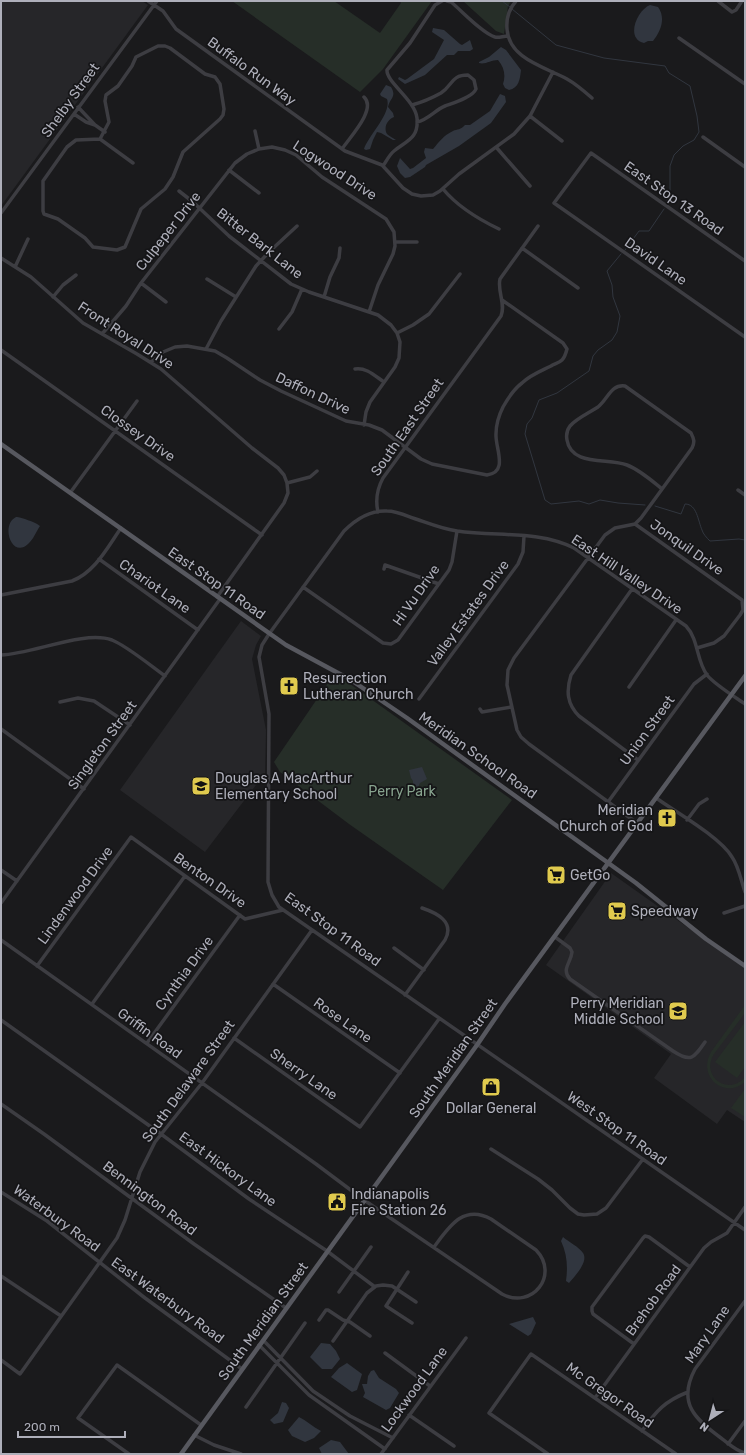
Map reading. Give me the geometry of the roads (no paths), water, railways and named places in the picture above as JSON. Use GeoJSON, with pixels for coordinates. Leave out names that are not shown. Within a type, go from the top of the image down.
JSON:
{"type":"FeatureCollection","features":[{"type":"Feature","properties":{"kind":"main road","name":"East Stop 11 Road"},"geometry":{"type":"LineString","coordinates":[[1,444],[269,634]]}},
{"type":"Feature","properties":{"kind":"main road","name":"Meridian School Road"},"geometry":{"type":"LineString","coordinates":[[269,634],[300,654],[362,687],[512,793],[608,864],[644,888],[706,939],[745,966]]}},
{"type":"Feature","properties":{"kind":"main road","name":"South Meridian Street"},"geometry":{"type":"LineString","coordinates":[[181,1454],[477,1045],[504,1004],[555,937],[745,676]]}},
{"type":"Feature","properties":{"kind":"street","name":"Buffalo Run Way"},"geometry":{"type":"LineString","coordinates":[[148,1],[162,11],[170,24],[176,29],[342,149],[350,154],[376,162],[383,166]]}},
{"type":"Feature","properties":{"kind":"street","name":"Shelby Street"},"geometry":{"type":"LineString","coordinates":[[1,213],[157,1]]}},
{"type":"Feature","properties":{"kind":"street"},"geometry":{"type":"LineString","coordinates":[[442,1],[434,6],[410,43],[387,70],[388,76],[412,105],[416,114],[417,122],[411,139],[393,152],[383,166],[405,190],[412,194],[425,196],[433,195],[443,189],[458,175],[514,134],[530,116],[553,72]]}},
{"type":"Feature","properties":{"kind":"street"},"geometry":{"type":"LineString","coordinates":[[447,1],[451,2],[478,25],[494,36],[508,36]]}},
{"type":"Feature","properties":{"kind":"street"},"geometry":{"type":"LineString","coordinates":[[516,1],[507,21],[508,36],[512,46],[518,53],[573,82],[592,98]]}},
{"type":"Feature","properties":{"kind":"street"},"geometry":{"type":"LineString","coordinates":[[718,1],[732,12],[736,10],[742,1]]}},
{"type":"Feature","properties":{"kind":"street"},"geometry":{"type":"LineString","coordinates":[[679,38],[745,84]]}},
{"type":"Feature","properties":{"kind":"street"},"geometry":{"type":"LineString","coordinates":[[100,139],[109,122],[105,101],[106,95],[118,86],[132,66],[135,58],[151,49],[160,46],[170,48],[205,74],[218,79],[224,110],[223,115],[183,152],[173,177],[165,189],[141,208],[124,248],[118,250],[92,246],[85,238],[58,219],[44,214],[44,179],[69,144],[80,139],[100,139],[133,163]]}},
{"type":"Feature","properties":{"kind":"street"},"geometry":{"type":"LineString","coordinates":[[412,105],[426,101],[442,92],[456,77],[466,75],[473,78],[476,88],[473,94],[439,109],[425,119],[417,122]]}},
{"type":"Feature","properties":{"kind":"street"},"geometry":{"type":"LineString","coordinates":[[342,149],[367,113],[368,104],[364,96]]}},
{"type":"Feature","properties":{"kind":"street"},"geometry":{"type":"LineString","coordinates":[[78,107],[95,125],[105,132]]}},
{"type":"Feature","properties":{"kind":"street"},"geometry":{"type":"LineString","coordinates":[[74,114],[86,122],[95,125]]}},
{"type":"Feature","properties":{"kind":"street"},"geometry":{"type":"LineString","coordinates":[[530,116],[562,141]]}},
{"type":"Feature","properties":{"kind":"street"},"geometry":{"type":"LineString","coordinates":[[255,131],[259,149]]}},
{"type":"Feature","properties":{"kind":"street"},"geometry":{"type":"LineString","coordinates":[[703,137],[745,166]]}},
{"type":"Feature","properties":{"kind":"street","name":"Logwood Drive"},"geometry":{"type":"LineString","coordinates":[[259,149],[269,147],[279,148],[293,154],[322,177],[380,213],[392,226],[396,242]]}},
{"type":"Feature","properties":{"kind":"street"},"geometry":{"type":"LineString","coordinates":[[496,147],[530,186]]}},
{"type":"Feature","properties":{"kind":"street","name":"Culpeper Drive"},"geometry":{"type":"LineString","coordinates":[[102,334],[126,306],[141,283],[229,170],[242,156],[259,149]]}},
{"type":"Feature","properties":{"kind":"street","name":"David Lane"},"geometry":{"type":"LineString","coordinates":[[591,152],[554,203],[745,337]]}},
{"type":"Feature","properties":{"kind":"street","name":"East Stop 13 Road"},"geometry":{"type":"LineString","coordinates":[[591,152],[745,261]]}},
{"type":"Feature","properties":{"kind":"street"},"geometry":{"type":"LineString","coordinates":[[229,170],[259,193]]}},
{"type":"Feature","properties":{"kind":"street"},"geometry":{"type":"LineString","coordinates":[[443,189],[451,199],[472,214],[499,229]]}},
{"type":"Feature","properties":{"kind":"street","name":"Bitter Bark Lane"},"geometry":{"type":"LineString","coordinates":[[179,191],[200,208],[229,236],[288,282],[302,289],[378,315],[388,321],[397,333]]}},
{"type":"Feature","properties":{"kind":"street"},"geometry":{"type":"LineString","coordinates":[[206,349],[236,297],[260,261],[297,226]]}},
{"type":"Feature","properties":{"kind":"street","name":"South East Street"},"geometry":{"type":"LineString","coordinates":[[378,512],[376,497],[380,484],[501,316],[503,308],[499,284],[500,279],[538,226]]}},
{"type":"Feature","properties":{"kind":"street"},"geometry":{"type":"LineString","coordinates":[[15,267],[28,239]]}},
{"type":"Feature","properties":{"kind":"street"},"geometry":{"type":"LineString","coordinates":[[369,312],[380,279],[394,251],[396,242],[417,242]]}},
{"type":"Feature","properties":{"kind":"street"},"geometry":{"type":"LineString","coordinates":[[324,297],[330,277],[339,258],[340,248]]}},
{"type":"Feature","properties":{"kind":"street"},"geometry":{"type":"LineString","coordinates":[[522,248],[578,288]]}},
{"type":"Feature","properties":{"kind":"street","name":"Front Royal Drive"},"geometry":{"type":"LineString","coordinates":[[1,258],[37,282],[77,318],[151,362],[171,377],[252,448],[278,468],[284,475],[287,483]]}},
{"type":"Feature","properties":{"kind":"street"},"geometry":{"type":"LineString","coordinates":[[364,425],[370,402],[395,367],[399,358],[400,344],[397,333],[413,325],[429,314],[460,274]]}},
{"type":"Feature","properties":{"kind":"street"},"geometry":{"type":"LineString","coordinates":[[53,297],[65,283],[76,275]]}},
{"type":"Feature","properties":{"kind":"street"},"geometry":{"type":"LineString","coordinates":[[207,279],[236,297]]}},
{"type":"Feature","properties":{"kind":"street"},"geometry":{"type":"LineString","coordinates":[[141,283],[166,302]]}},
{"type":"Feature","properties":{"kind":"street"},"geometry":{"type":"LineString","coordinates":[[279,328],[292,312],[302,289]]}},
{"type":"Feature","properties":{"kind":"street","name":"Daffon Drive"},"geometry":{"type":"LineString","coordinates":[[151,362],[163,352],[175,347],[187,346],[206,349],[227,358],[260,380],[281,391],[346,421],[369,425],[382,430],[421,459],[432,464],[487,475],[498,470],[500,465],[496,434],[498,422],[503,408],[512,393],[521,383],[531,376],[561,361],[565,356],[567,349],[563,343],[502,300]]}},
{"type":"Feature","properties":{"kind":"street","name":"Clossey Drive"},"geometry":{"type":"LineString","coordinates":[[1,350],[262,535]]}},
{"type":"Feature","properties":{"kind":"street"},"geometry":{"type":"LineString","coordinates":[[355,369],[369,371],[384,382]]}},
{"type":"Feature","properties":{"kind":"street"},"geometry":{"type":"LineString","coordinates":[[637,823],[528,744],[521,737],[515,723],[507,685],[508,673],[514,658],[608,531],[635,524],[641,518],[692,448],[694,440],[691,433],[625,386],[619,385],[615,387],[607,398],[598,406],[574,422],[570,427],[566,438],[568,446],[572,453],[584,459],[614,462],[629,466],[662,489]]}},
{"type":"Feature","properties":{"kind":"street"},"geometry":{"type":"LineString","coordinates":[[70,493],[137,401]]}},
{"type":"Feature","properties":{"kind":"street"},"geometry":{"type":"LineString","coordinates":[[287,483],[310,477],[317,471]]}},
{"type":"Feature","properties":{"kind":"street","name":"Singleton Street"},"geometry":{"type":"LineString","coordinates":[[1,903],[198,630],[218,598],[286,500],[288,490],[287,483]]}},
{"type":"Feature","properties":{"kind":"street"},"geometry":{"type":"LineString","coordinates":[[738,490],[745,495]]}},
{"type":"Feature","properties":{"kind":"street"},"geometry":{"type":"LineString","coordinates":[[269,634],[344,531],[351,524],[367,514],[378,512]]}},
{"type":"Feature","properties":{"kind":"street","name":"East Hill Valley Drive"},"geometry":{"type":"LineString","coordinates":[[378,512],[395,512],[433,525],[457,531],[548,538],[562,542],[574,548],[690,631],[702,666],[707,674],[745,704]]}},
{"type":"Feature","properties":{"kind":"street","name":"Jonquil Drive"},"geometry":{"type":"LineString","coordinates":[[635,524],[739,597],[743,604],[743,610],[724,636],[714,643],[697,648]]}},
{"type":"Feature","properties":{"kind":"street"},"geometry":{"type":"LineString","coordinates":[[1,595],[72,581],[81,577],[88,573],[121,528]]}},
{"type":"Feature","properties":{"kind":"street","name":"Hi Vu Drive"},"geometry":{"type":"LineString","coordinates":[[303,587],[383,643],[391,644],[398,640],[449,570],[452,562],[457,531]]}},
{"type":"Feature","properties":{"kind":"street","name":"Valley Estates Drive"},"geometry":{"type":"LineString","coordinates":[[419,699],[519,564],[523,552],[524,536]]}},
{"type":"Feature","properties":{"kind":"street","name":"Chariot Lane"},"geometry":{"type":"LineString","coordinates":[[99,559],[198,630]]}},
{"type":"Feature","properties":{"kind":"street"},"geometry":{"type":"LineString","coordinates":[[384,569],[385,565],[439,584]]}},
{"type":"Feature","properties":{"kind":"street"},"geometry":{"type":"LineString","coordinates":[[632,589],[571,675],[567,691],[568,700],[579,716],[638,760]]}},
{"type":"Feature","properties":{"kind":"street"},"geometry":{"type":"LineString","coordinates":[[629,687],[676,620]]}},
{"type":"Feature","properties":{"kind":"street","name":"East Stop 11 Road"},"geometry":{"type":"LineString","coordinates":[[269,634],[262,645],[259,657],[269,714],[268,880],[272,895],[277,904],[283,910],[477,1045]]}},
{"type":"Feature","properties":{"kind":"street"},"geometry":{"type":"LineString","coordinates":[[1,655],[16,654],[87,638],[100,638],[120,644],[165,676]]}},
{"type":"Feature","properties":{"kind":"street","name":"Union Street"},"geometry":{"type":"LineString","coordinates":[[608,802],[695,683],[707,674]]}},
{"type":"Feature","properties":{"kind":"street"},"geometry":{"type":"LineString","coordinates":[[60,702],[78,698],[86,698],[94,701],[130,725]]}},
{"type":"Feature","properties":{"kind":"street"},"geometry":{"type":"LineString","coordinates":[[480,709],[482,712],[511,707]]}},
{"type":"Feature","properties":{"kind":"street"},"geometry":{"type":"LineString","coordinates":[[1,729],[84,789]]}},
{"type":"Feature","properties":{"kind":"street"},"geometry":{"type":"LineString","coordinates":[[656,798],[717,841],[727,850],[737,867],[745,892]]}},
{"type":"Feature","properties":{"kind":"street"},"geometry":{"type":"LineString","coordinates":[[687,820],[699,804],[707,799]]}},
{"type":"Feature","properties":{"kind":"street","name":"Benton Drive"},"geometry":{"type":"LineString","coordinates":[[131,837],[245,919],[283,910]]}},
{"type":"Feature","properties":{"kind":"street","name":"Lindenwood Drive"},"geometry":{"type":"LineString","coordinates":[[37,966],[131,837]]}},
{"type":"Feature","properties":{"kind":"street"},"geometry":{"type":"LineString","coordinates":[[1,870],[16,881]]}},
{"type":"Feature","properties":{"kind":"street"},"geometry":{"type":"LineString","coordinates":[[92,1004],[185,876]]}},
{"type":"Feature","properties":{"kind":"street"},"geometry":{"type":"LineString","coordinates":[[724,913],[745,906]]}},
{"type":"Feature","properties":{"kind":"street"},"geometry":{"type":"LineString","coordinates":[[405,995],[446,939],[448,928],[445,920],[433,912],[422,908]]}},
{"type":"Feature","properties":{"kind":"street","name":"Cynthia Drive"},"geometry":{"type":"LineString","coordinates":[[147,1043],[240,915]]}},
{"type":"Feature","properties":{"kind":"street","name":"South Delaware Street"},"geometry":{"type":"LineString","coordinates":[[1,1360],[20,1374],[120,1232],[142,1167],[161,1134],[202,1083],[312,930]]}},
{"type":"Feature","properties":{"kind":"street"},"geometry":{"type":"LineString","coordinates":[[555,937],[570,948],[572,952],[566,971],[566,975],[570,980],[682,1057],[692,1058],[696,1055],[705,1042]]}},
{"type":"Feature","properties":{"kind":"street","name":"Griffin Road"},"geometry":{"type":"LineString","coordinates":[[1,940],[316,1164],[364,1200],[506,1297],[521,1298],[535,1292],[543,1282],[545,1268],[542,1258],[534,1249],[488,1217],[474,1214],[459,1218],[450,1225],[434,1247]]}},
{"type":"Feature","properties":{"kind":"street"},"geometry":{"type":"LineString","coordinates":[[394,948],[424,970]]}},
{"type":"Feature","properties":{"kind":"street","name":"Rose Lane"},"geometry":{"type":"LineString","coordinates":[[273,984],[400,1073]]}},
{"type":"Feature","properties":{"kind":"street"},"geometry":{"type":"LineString","coordinates":[[400,1073],[439,1018]]}},
{"type":"Feature","properties":{"kind":"street","name":"East Hickory Lane"},"geometry":{"type":"LineString","coordinates":[[1,1020],[87,1083],[161,1134],[249,1199],[327,1251],[375,1287]]}},
{"type":"Feature","properties":{"kind":"street","name":"Sherry Lane"},"geometry":{"type":"LineString","coordinates":[[234,1038],[360,1127],[400,1073]]}},
{"type":"Feature","properties":{"kind":"street","name":"West Stop 11 Road"},"geometry":{"type":"LineString","coordinates":[[477,1045],[745,1230]]}},
{"type":"Feature","properties":{"kind":"street","name":"Bennington Road"},"geometry":{"type":"LineString","coordinates":[[1,1104],[194,1244],[286,1308]]}},
{"type":"Feature","properties":{"kind":"street"},"geometry":{"type":"LineString","coordinates":[[491,1149],[545,1184],[574,1212],[588,1215],[597,1214],[606,1208],[643,1159]]}},
{"type":"Feature","properties":{"kind":"street","name":"Waterbury Road"},"geometry":{"type":"LineString","coordinates":[[1,1192],[47,1221],[99,1263]]}},
{"type":"Feature","properties":{"kind":"street","name":"Brehob Road"},"geometry":{"type":"LineString","coordinates":[[595,1398],[707,1245],[726,1234],[745,1207]]}},
{"type":"Feature","properties":{"kind":"street"},"geometry":{"type":"LineString","coordinates":[[634,1344],[593,1314],[592,1308],[643,1237],[648,1236],[690,1267]]}},
{"type":"Feature","properties":{"kind":"street"},"geometry":{"type":"LineString","coordinates":[[339,1292],[371,1247]]}},
{"type":"Feature","properties":{"kind":"street","name":"East Waterbury Road"},"geometry":{"type":"LineString","coordinates":[[99,1263],[242,1369]]}},
{"type":"Feature","properties":{"kind":"street"},"geometry":{"type":"LineString","coordinates":[[408,1272],[386,1306],[412,1323]]}},
{"type":"Feature","properties":{"kind":"street"},"geometry":{"type":"LineString","coordinates":[[1,1276],[61,1316]]}},
{"type":"Feature","properties":{"kind":"street"},"geometry":{"type":"LineString","coordinates":[[333,1341],[367,1293],[375,1287],[386,1284],[397,1289],[416,1302]]}},
{"type":"Feature","properties":{"kind":"street","name":"Mary Lane"},"geometry":{"type":"LineString","coordinates":[[688,1392],[691,1377],[695,1369],[745,1300]]}},
{"type":"Feature","properties":{"kind":"street"},"geometry":{"type":"LineString","coordinates":[[319,1320],[327,1310],[370,1336]]}},
{"type":"Feature","properties":{"kind":"street"},"geometry":{"type":"LineString","coordinates":[[246,1407],[304,1323]]}},
{"type":"Feature","properties":{"kind":"street","name":"Lockwood Lane"},"geometry":{"type":"LineString","coordinates":[[381,1454],[466,1338]]}},
{"type":"Feature","properties":{"kind":"street"},"geometry":{"type":"LineString","coordinates":[[263,1340],[313,1391],[350,1416],[392,1438]]}},
{"type":"Feature","properties":{"kind":"street"},"geometry":{"type":"LineString","coordinates":[[259,1345],[308,1395],[385,1449]]}},
{"type":"Feature","properties":{"kind":"street"},"geometry":{"type":"LineString","coordinates":[[385,1353],[430,1386]]}},
{"type":"Feature","properties":{"kind":"street","name":"Mc Gregor Road"},"geometry":{"type":"LineString","coordinates":[[548,1454],[489,1413],[531,1354],[676,1454]]}},
{"type":"Feature","properties":{"kind":"street"},"geometry":{"type":"LineString","coordinates":[[129,1454],[78,1418],[117,1365],[201,1425]]}},
{"type":"Feature","properties":{"kind":"street"},"geometry":{"type":"LineString","coordinates":[[642,1431],[653,1416],[665,1404],[674,1397],[688,1392],[690,1407],[703,1425],[736,1450],[745,1453]]}},
{"type":"Feature","properties":{"kind":"street"},"geometry":{"type":"LineString","coordinates":[[409,1415],[454,1446]]}},
{"type":"Feature","properties":{"kind":"street"},"geometry":{"type":"LineString","coordinates":[[728,1444],[745,1421]]}},
{"type":"Feature","properties":{"kind":"street"},"geometry":{"type":"LineString","coordinates":[[194,1435],[214,1445],[241,1454]]}},
{"type":"Feature","properties":{"kind":"waterway"},"geometry":{"type":"LineString","coordinates":[[502,1],[510,7]]}},
{"type":"Feature","properties":{"kind":"waterway"},"geometry":{"type":"LineString","coordinates":[[512,9],[556,45],[604,58],[665,66],[669,73],[690,86],[699,132],[694,140],[683,146],[674,155],[670,166],[670,192],[666,203]]}},
{"type":"Feature","properties":{"kind":"waterway"},"geometry":{"type":"LineString","coordinates":[[625,250],[639,231],[649,231],[664,209]]}},
{"type":"Feature","properties":{"kind":"waterway"},"geometry":{"type":"LineString","coordinates":[[621,254],[607,271],[612,285],[613,297],[620,316],[617,332],[612,340],[598,350],[593,356],[589,371],[557,393],[539,400],[532,418],[527,424],[525,434],[545,500],[551,504],[579,501],[589,504],[600,500],[645,505]]}},
{"type":"Feature","properties":{"kind":"waterway"},"geometry":{"type":"LineString","coordinates":[[655,506],[681,514],[685,504],[689,505],[695,510],[705,536],[710,541],[745,540]]}},
{"type":"Feature","properties":{"kind":"place","name":"Resurrection Lutheran Church"},"geometry":{"type":"Point","coordinates":[289,686]}},
{"type":"Feature","properties":{"kind":"place","name":"Douglas A MacArthur Elementary School"},"geometry":{"type":"Point","coordinates":[201,786]}},
{"type":"Feature","properties":{"kind":"place","name":"Meridian Church of God"},"geometry":{"type":"Point","coordinates":[667,818]}},
{"type":"Feature","properties":{"kind":"place","name":"GetGo"},"geometry":{"type":"Point","coordinates":[556,875]}},
{"type":"Feature","properties":{"kind":"place","name":"Speedway"},"geometry":{"type":"Point","coordinates":[617,911]}},
{"type":"Feature","properties":{"kind":"place","name":"Perry Meridian Middle School"},"geometry":{"type":"Point","coordinates":[678,1011]}},
{"type":"Feature","properties":{"kind":"place","name":"Dollar General"},"geometry":{"type":"Point","coordinates":[491,1087]}},
{"type":"Feature","properties":{"kind":"place","name":"Indianapolis Fire Station 26"},"geometry":{"type":"Point","coordinates":[337,1202]}},
{"type":"Feature","properties":{"kind":"park label","name":"Perry Park"},"geometry":{"type":"Point","coordinates":[402,791]}}]}
